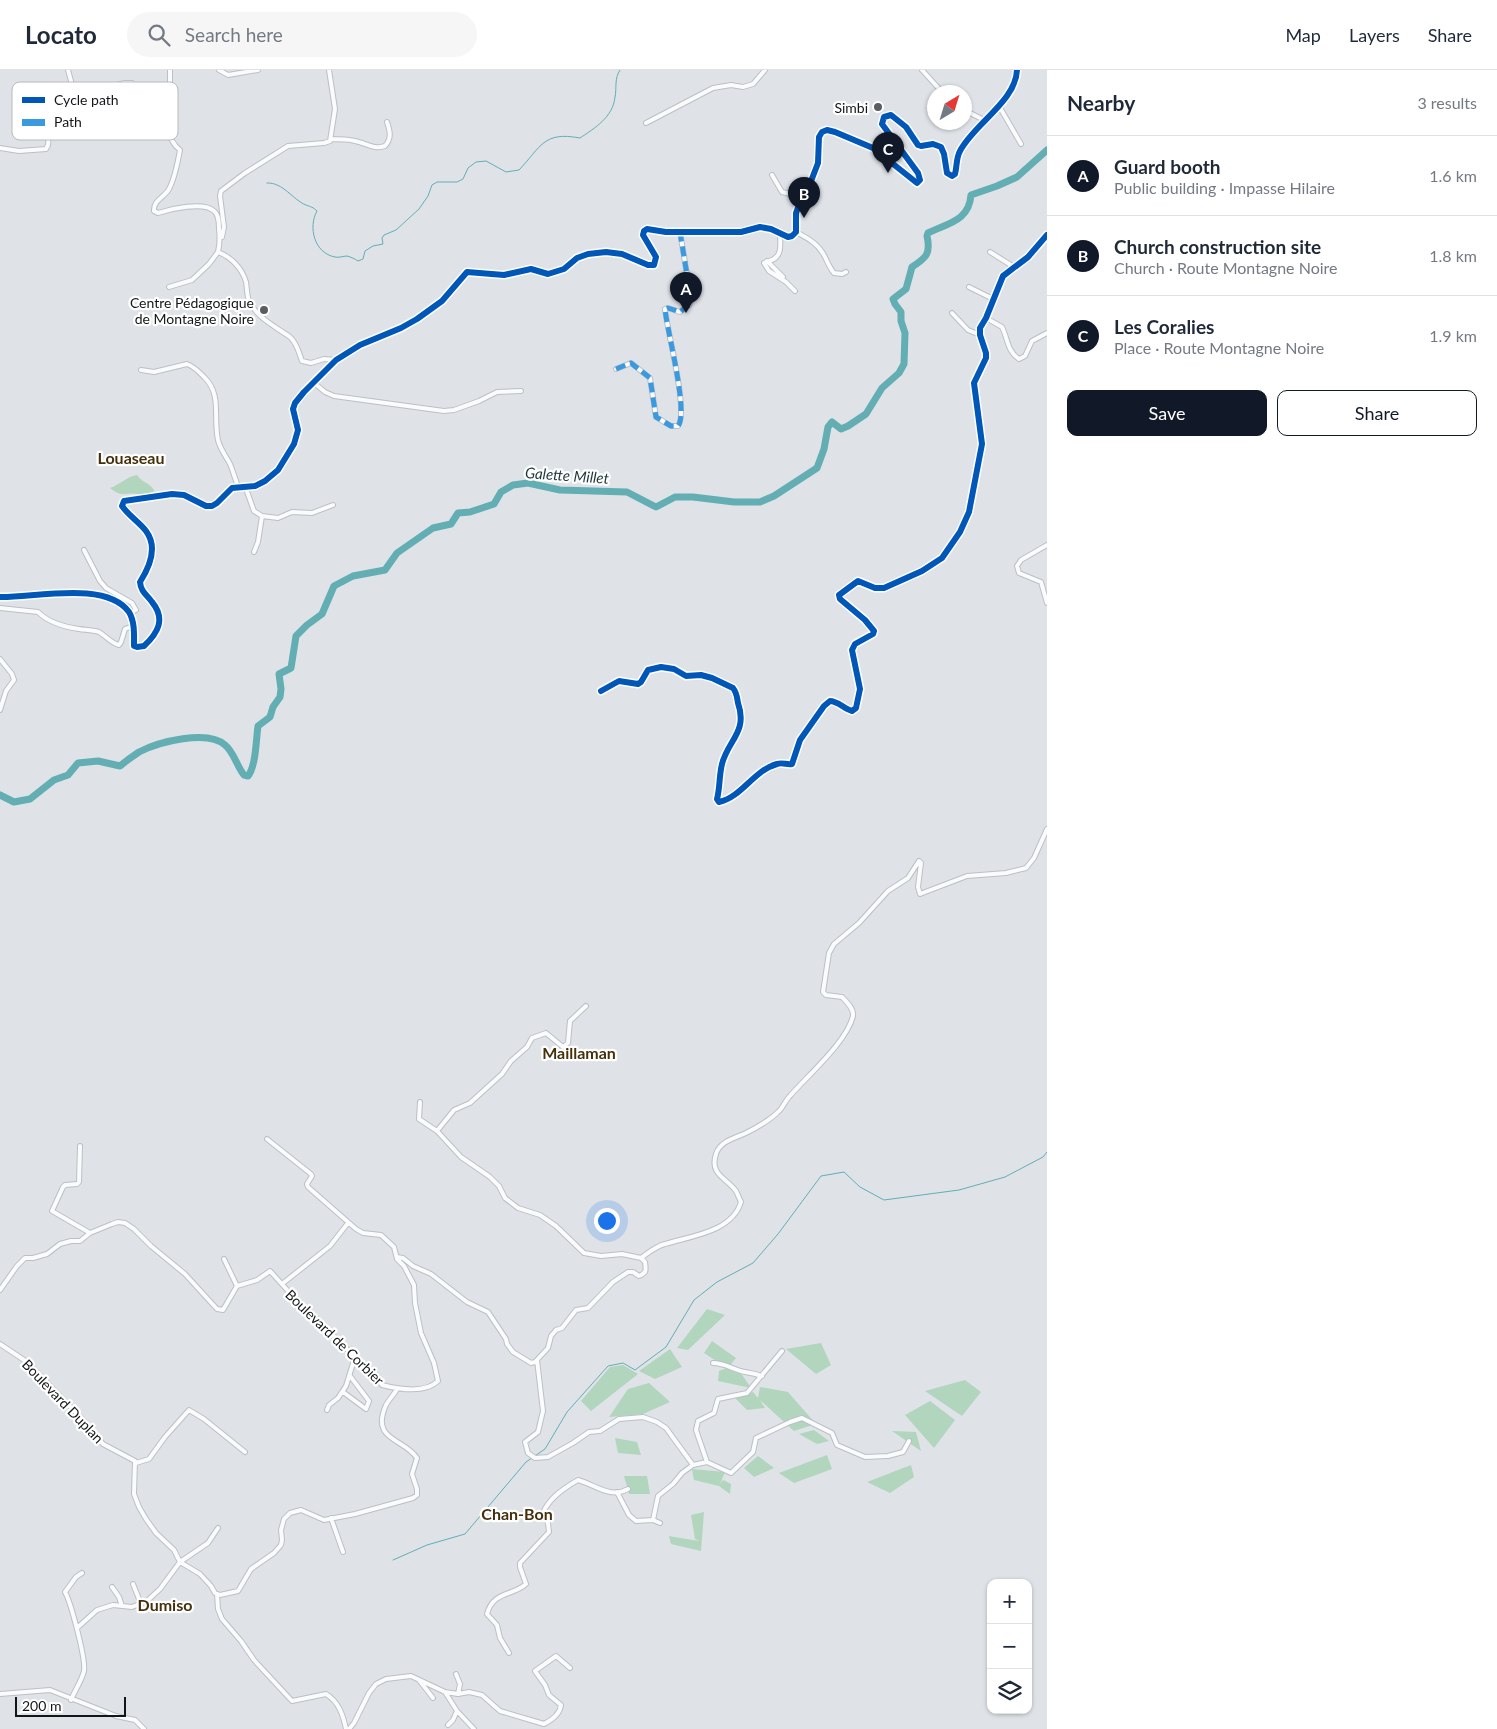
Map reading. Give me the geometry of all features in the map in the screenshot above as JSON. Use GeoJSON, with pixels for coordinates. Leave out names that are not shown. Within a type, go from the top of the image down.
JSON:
{"type":"FeatureCollection","features":[{"type":"Feature","properties":{"kind":"street"},"geometry":{"type":"LineString","coordinates":[[219,70],[228,76],[258,70]]}},
{"type":"Feature","properties":{"kind":"street"},"geometry":{"type":"LineString","coordinates":[[169,287],[192,280],[218,252],[224,227],[221,191],[245,173],[288,146],[330,141],[335,109],[329,70]]}},
{"type":"Feature","properties":{"kind":"street"},"geometry":{"type":"LineString","coordinates":[[646,123],[714,88],[731,85],[743,87],[753,84],[765,70]]}},
{"type":"Feature","properties":{"kind":"street"},"geometry":{"type":"LineString","coordinates":[[922,70],[936,85]]}},
{"type":"Feature","properties":{"kind":"street"},"geometry":{"type":"LineString","coordinates":[[0,597],[21,598],[52,593],[95,594],[119,603],[129,613],[134,626],[134,646],[140,648],[144,646],[159,629],[157,611],[152,602],[142,592],[140,582],[150,564],[151,542],[147,532],[122,506],[124,501],[172,494],[184,495],[206,506],[212,506],[232,488],[255,486],[265,481],[278,470],[294,444],[298,430],[293,409],[295,403],[313,382],[336,360],[360,345],[402,328],[442,301],[467,272],[504,275],[531,269],[548,274],[564,269],[577,258],[588,254],[606,252],[622,254],[651,266],[656,262],[656,258],[643,235],[647,229],[666,232],[741,232],[760,227],[771,228],[792,236],[796,232],[796,213],[818,164],[819,137],[824,130],[848,136],[873,148],[917,183],[920,180],[918,173],[882,124],[884,117],[891,115],[906,127],[918,145],[933,144],[941,147],[947,173],[952,176],[955,174],[960,150],[1012,89],[1017,70]]}},
{"type":"Feature","properties":{"kind":"street"},"geometry":{"type":"LineString","coordinates":[[998,106],[1021,144]]}},
{"type":"Feature","properties":{"kind":"street"},"geometry":{"type":"LineString","coordinates":[[972,114],[984,120]]}},
{"type":"Feature","properties":{"kind":"street"},"geometry":{"type":"LineString","coordinates":[[331,138],[355,141],[381,148],[385,146],[390,138],[390,130],[386,122]]}},
{"type":"Feature","properties":{"kind":"street"},"geometry":{"type":"LineString","coordinates":[[0,148],[19,151],[47,148],[48,140]]}},
{"type":"Feature","properties":{"kind":"street"},"geometry":{"type":"LineString","coordinates":[[171,140],[180,150],[179,157],[170,188],[158,200],[154,211],[158,213],[200,206],[209,207],[218,216],[221,242]]}},
{"type":"Feature","properties":{"kind":"street"},"geometry":{"type":"LineString","coordinates":[[772,176],[782,192],[802,197]]}},
{"type":"Feature","properties":{"kind":"street"},"geometry":{"type":"LineString","coordinates":[[616,369],[631,363],[650,378],[656,417],[671,426],[678,426],[681,422],[681,405],[665,309],[668,308],[680,312],[689,305],[690,300],[680,232]]}},
{"type":"Feature","properties":{"kind":"street"},"geometry":{"type":"LineString","coordinates":[[796,232],[815,244],[823,253],[825,260],[834,273],[842,274],[846,272]]}},
{"type":"Feature","properties":{"kind":"street"},"geometry":{"type":"LineString","coordinates":[[766,261],[773,260],[778,255],[780,233]]}},
{"type":"Feature","properties":{"kind":"street"},"geometry":{"type":"LineString","coordinates":[[601,691],[619,681],[638,684],[648,670],[661,667],[674,669],[686,676],[701,675],[712,678],[733,688],[736,691],[742,712],[742,724],[721,765],[720,788],[717,799],[719,802],[733,797],[774,765],[782,763],[792,764],[800,740],[824,706],[830,701],[835,701],[848,710],[852,711],[856,708],[860,689],[852,650],[855,644],[873,634],[874,631],[865,620],[840,599],[839,595],[858,581],[875,588],[884,588],[922,571],[942,558],[960,532],[969,512],[982,444],[974,383],[986,358],[980,328],[986,318],[1000,281],[1028,257],[1047,235]]}},
{"type":"Feature","properties":{"kind":"street"},"geometry":{"type":"LineString","coordinates":[[218,252],[235,263],[242,273],[250,302],[264,319],[291,338],[299,349],[302,361],[311,363],[336,360]]}},
{"type":"Feature","properties":{"kind":"street"},"geometry":{"type":"LineString","coordinates":[[990,252],[1014,268]]}},
{"type":"Feature","properties":{"kind":"street"},"geometry":{"type":"LineString","coordinates":[[766,261],[784,278]]}},
{"type":"Feature","properties":{"kind":"street"},"geometry":{"type":"LineString","coordinates":[[766,261],[764,264],[768,271],[786,282],[796,291]]}},
{"type":"Feature","properties":{"kind":"street"},"geometry":{"type":"LineString","coordinates":[[970,287],[993,300]]}},
{"type":"Feature","properties":{"kind":"street"},"geometry":{"type":"LineString","coordinates":[[952,313],[968,330],[980,335]]}},
{"type":"Feature","properties":{"kind":"street"},"geometry":{"type":"LineString","coordinates":[[986,318],[1002,327],[1008,346],[1013,355],[1019,359],[1025,356],[1032,340],[1047,333]]}},
{"type":"Feature","properties":{"kind":"street"},"geometry":{"type":"LineString","coordinates":[[141,370],[154,372],[187,364],[192,366],[209,382],[217,400],[216,422],[218,441],[234,473],[238,486]]}},
{"type":"Feature","properties":{"kind":"street"},"geometry":{"type":"LineString","coordinates":[[313,382],[325,392],[334,396],[444,411],[454,410],[479,402],[497,392],[521,391]]}},
{"type":"Feature","properties":{"kind":"street"},"geometry":{"type":"LineString","coordinates":[[245,486],[254,511],[262,516],[278,518],[292,512],[312,512],[333,505]]}},
{"type":"Feature","properties":{"kind":"street"},"geometry":{"type":"LineString","coordinates":[[254,552],[258,542],[262,516]]}},
{"type":"Feature","properties":{"kind":"street"},"geometry":{"type":"LineString","coordinates":[[1047,545],[1031,556],[1021,560],[1017,566],[1019,573],[1042,582],[1047,603]]}},
{"type":"Feature","properties":{"kind":"street"},"geometry":{"type":"LineString","coordinates":[[84,550],[100,581],[106,588],[132,603],[135,607],[136,610],[129,613]]}},
{"type":"Feature","properties":{"kind":"street"},"geometry":{"type":"LineString","coordinates":[[0,608],[38,612],[48,619],[70,628],[96,631],[116,645],[119,645],[121,642],[125,629],[134,626]]}},
{"type":"Feature","properties":{"kind":"street"},"geometry":{"type":"LineString","coordinates":[[0,659],[12,674],[14,680],[6,691],[0,710]]}},
{"type":"Feature","properties":{"kind":"street"},"geometry":{"type":"LineString","coordinates":[[641,1258],[663,1244],[714,1230],[739,1209],[741,1202],[735,1190],[718,1175],[715,1169],[715,1155],[718,1149],[723,1143],[748,1132],[779,1112],[788,1098],[819,1066],[845,1033],[853,1015],[851,1008],[842,997],[826,995],[823,992],[829,953],[834,944],[859,922],[888,891],[908,878],[918,861],[921,863],[918,887],[920,894],[968,876],[1006,873],[1026,868],[1034,858],[1047,829]]}},
{"type":"Feature","properties":{"kind":"street"},"geometry":{"type":"LineString","coordinates":[[437,1131],[454,1110],[470,1103],[502,1074],[511,1062],[527,1047],[532,1038],[546,1033],[563,1047],[568,1043],[570,1020],[586,1006]]}},
{"type":"Feature","properties":{"kind":"street"},"geometry":{"type":"LineString","coordinates":[[396,1257],[403,1258],[413,1266],[431,1274],[467,1302],[488,1312],[513,1352],[531,1363],[537,1360],[548,1348],[551,1336],[556,1330],[562,1328],[576,1310],[588,1308],[613,1282],[628,1272],[633,1272],[640,1276],[646,1270],[646,1262],[641,1258],[622,1254],[601,1256],[584,1253],[556,1226],[540,1215],[518,1208],[505,1198],[499,1186],[490,1177],[461,1157],[437,1131],[419,1119],[420,1102]]}},
{"type":"Feature","properties":{"kind":"street"},"geometry":{"type":"LineString","coordinates":[[217,1594],[238,1591],[251,1569],[274,1553],[282,1540],[281,1530],[284,1519],[290,1512],[301,1510],[321,1519],[331,1518],[355,1514],[413,1498],[417,1495],[412,1474],[417,1458],[388,1436],[383,1430],[383,1418],[386,1405],[397,1389],[427,1388],[438,1381],[434,1364],[421,1332],[415,1303],[414,1285],[396,1257],[394,1248],[381,1235],[362,1232],[348,1223],[308,1187],[311,1174],[267,1139]]}},
{"type":"Feature","properties":{"kind":"street"},"geometry":{"type":"LineString","coordinates":[[80,1146],[79,1182],[63,1186],[52,1211],[90,1233]]}},
{"type":"Feature","properties":{"kind":"street"},"geometry":{"type":"LineString","coordinates":[[0,1290],[25,1258],[47,1254],[60,1244],[80,1241],[90,1233],[118,1222],[129,1225],[185,1274],[216,1309],[223,1310],[237,1286],[224,1259]]}},
{"type":"Feature","properties":{"kind":"street"},"geometry":{"type":"LineString","coordinates":[[282,1284],[330,1246],[348,1223]]}},
{"type":"Feature","properties":{"kind":"street","name":"Boulevard de Corbier"},"geometry":{"type":"LineString","coordinates":[[237,1286],[257,1280],[270,1271],[355,1357],[374,1373],[382,1386],[397,1389]]}},
{"type":"Feature","properties":{"kind":"street","name":"Boulevard Duplan"},"geometry":{"type":"LineString","coordinates":[[0,1344],[27,1362],[84,1421],[103,1444],[135,1461],[136,1464]]}},
{"type":"Feature","properties":{"kind":"street"},"geometry":{"type":"LineString","coordinates":[[708,1462],[696,1430],[698,1422],[714,1412],[718,1399],[747,1393],[782,1351]]}},
{"type":"Feature","properties":{"kind":"street"},"geometry":{"type":"LineString","coordinates":[[327,1410],[328,1405],[338,1398],[342,1392],[350,1376],[355,1357]]}},
{"type":"Feature","properties":{"kind":"street"},"geometry":{"type":"LineString","coordinates":[[537,1360],[543,1411],[538,1432],[525,1442],[527,1451],[531,1455],[540,1458],[548,1457],[588,1432],[600,1431],[619,1419],[643,1417],[657,1422],[666,1428],[693,1465]]}},
{"type":"Feature","properties":{"kind":"street"},"geometry":{"type":"LineString","coordinates":[[713,1363],[720,1363],[762,1376]]}},
{"type":"Feature","properties":{"kind":"street"},"geometry":{"type":"LineString","coordinates":[[342,1392],[366,1409],[369,1401],[350,1376]]}},
{"type":"Feature","properties":{"kind":"street"},"geometry":{"type":"LineString","coordinates":[[246,1452],[204,1419],[189,1410],[149,1459],[136,1464],[134,1486],[138,1507],[156,1533],[174,1550],[180,1562],[200,1574],[217,1594],[218,1609],[222,1619],[268,1677],[278,1685],[292,1702],[326,1694],[339,1708],[347,1729],[354,1723],[369,1693],[376,1684],[386,1679],[411,1676],[445,1692],[458,1694],[468,1692],[482,1695],[500,1711],[544,1724],[551,1721],[557,1715],[561,1705],[549,1695],[535,1671],[558,1655],[570,1668]]}},
{"type":"Feature","properties":{"kind":"street"},"geometry":{"type":"LineString","coordinates":[[653,1520],[658,1496],[693,1465],[708,1462],[731,1473],[753,1452],[756,1438],[802,1418],[832,1433],[837,1444],[865,1457],[888,1456],[903,1452],[909,1441]]}},
{"type":"Feature","properties":{"kind":"street"},"geometry":{"type":"LineString","coordinates":[[509,1653],[500,1638],[496,1625],[487,1614],[491,1605],[500,1596],[520,1589],[526,1584],[520,1563],[549,1532],[548,1523],[543,1513],[545,1508],[559,1493],[578,1480],[608,1493],[621,1492],[628,1489]]}},
{"type":"Feature","properties":{"kind":"street"},"geometry":{"type":"LineString","coordinates":[[617,1492],[629,1515],[636,1521],[653,1520],[660,1523]]}},
{"type":"Feature","properties":{"kind":"street"},"geometry":{"type":"LineString","coordinates":[[331,1518],[343,1552]]}},
{"type":"Feature","properties":{"kind":"street"},"geometry":{"type":"LineString","coordinates":[[77,1628],[97,1610],[113,1605],[132,1607],[141,1604],[160,1590],[180,1562],[204,1548],[218,1528]]}},
{"type":"Feature","properties":{"kind":"street"},"geometry":{"type":"LineString","coordinates":[[71,1700],[84,1672],[84,1664],[77,1628],[65,1592],[82,1573]]}},
{"type":"Feature","properties":{"kind":"street"},"geometry":{"type":"LineString","coordinates":[[133,1584],[141,1604]]}},
{"type":"Feature","properties":{"kind":"street"},"geometry":{"type":"LineString","coordinates":[[112,1587],[119,1597],[122,1606]]}},
{"type":"Feature","properties":{"kind":"street"},"geometry":{"type":"LineString","coordinates":[[456,1674],[460,1684],[458,1694]]}},
{"type":"Feature","properties":{"kind":"street"},"geometry":{"type":"LineString","coordinates":[[417,1678],[433,1698]]}},
{"type":"Feature","properties":{"kind":"street"},"geometry":{"type":"LineString","coordinates":[[0,1694],[17,1691],[50,1690],[71,1700],[89,1704],[116,1716],[135,1720],[144,1729]]}},
{"type":"Feature","properties":{"kind":"street"},"geometry":{"type":"LineString","coordinates":[[445,1692],[474,1729]]}},
{"type":"Feature","properties":{"kind":"street"},"geometry":{"type":"LineString","coordinates":[[448,1725],[458,1711]]}},
{"type":"Feature","properties":{"kind":"green space"},"geometry":{"type":"Polygon","coordinates":[[[137,475],[154,490],[153,494],[121,494],[110,488],[130,477],[137,475]]]}},
{"type":"Feature","properties":{"kind":"green space"},"geometry":{"type":"Polygon","coordinates":[[[707,1309],[725,1315],[688,1350],[677,1348],[707,1309]]]}},
{"type":"Feature","properties":{"kind":"green space"},"geometry":{"type":"Polygon","coordinates":[[[712,1341],[736,1358],[728,1368],[736,1366],[751,1388],[718,1381],[719,1371],[727,1368],[704,1353],[712,1341]]]}},
{"type":"Feature","properties":{"kind":"green space"},"geometry":{"type":"Polygon","coordinates":[[[821,1343],[831,1365],[816,1374],[786,1349],[821,1343]]]}},
{"type":"Feature","properties":{"kind":"green space"},"geometry":{"type":"Polygon","coordinates":[[[670,1349],[682,1367],[655,1379],[639,1371],[670,1349]]]}},
{"type":"Feature","properties":{"kind":"green space"},"geometry":{"type":"Polygon","coordinates":[[[623,1365],[638,1374],[591,1411],[581,1401],[610,1367],[623,1365]]]}},
{"type":"Feature","properties":{"kind":"green space"},"geometry":{"type":"Polygon","coordinates":[[[965,1380],[981,1392],[962,1416],[925,1391],[965,1380]]]}},
{"type":"Feature","properties":{"kind":"green space"},"geometry":{"type":"Polygon","coordinates":[[[649,1383],[670,1402],[643,1414],[609,1417],[628,1389],[649,1383]]]}},
{"type":"Feature","properties":{"kind":"green space"},"geometry":{"type":"Polygon","coordinates":[[[760,1387],[788,1392],[816,1424],[794,1431],[760,1400],[765,1408],[747,1410],[735,1398],[753,1392],[758,1398],[760,1387]]]}},
{"type":"Feature","properties":{"kind":"green space"},"geometry":{"type":"Polygon","coordinates":[[[930,1401],[955,1420],[934,1448],[905,1415],[930,1401]]]}},
{"type":"Feature","properties":{"kind":"green space"},"geometry":{"type":"Polygon","coordinates":[[[814,1430],[829,1441],[817,1444],[799,1434],[814,1430]]]}},
{"type":"Feature","properties":{"kind":"green space"},"geometry":{"type":"Polygon","coordinates":[[[892,1431],[916,1432],[921,1451],[892,1431]]]}},
{"type":"Feature","properties":{"kind":"green space"},"geometry":{"type":"Polygon","coordinates":[[[615,1438],[637,1442],[641,1455],[618,1453],[615,1438]]]}},
{"type":"Feature","properties":{"kind":"green space"},"geometry":{"type":"Polygon","coordinates":[[[827,1455],[832,1469],[794,1483],[779,1473],[827,1455]]]}},
{"type":"Feature","properties":{"kind":"green space"},"geometry":{"type":"Polygon","coordinates":[[[758,1456],[774,1468],[754,1477],[744,1468],[758,1456]]]}},
{"type":"Feature","properties":{"kind":"green space"},"geometry":{"type":"Polygon","coordinates":[[[911,1465],[914,1477],[890,1493],[867,1482],[911,1465]]]}},
{"type":"Feature","properties":{"kind":"green space"},"geometry":{"type":"Polygon","coordinates":[[[692,1469],[725,1472],[720,1484],[723,1480],[731,1484],[730,1494],[719,1486],[694,1480],[692,1469]]]}},
{"type":"Feature","properties":{"kind":"green space"},"geometry":{"type":"Polygon","coordinates":[[[624,1476],[647,1476],[650,1494],[629,1494],[624,1476]]]}},
{"type":"Feature","properties":{"kind":"green space"},"geometry":{"type":"Polygon","coordinates":[[[704,1512],[701,1551],[671,1544],[669,1536],[699,1541],[695,1539],[691,1515],[704,1512]]]}},
{"type":"Feature","properties":{"kind":"waterway"},"geometry":{"type":"LineString","coordinates":[[267,183],[278,185],[301,203],[317,211],[314,217],[313,232],[322,250],[328,255],[335,257],[347,256],[358,261],[363,259],[365,251],[373,246],[383,244],[382,238],[384,235],[396,230],[419,209],[428,196],[432,185],[437,182],[457,182],[463,179],[468,168],[476,162],[486,161],[506,172],[519,170],[538,148],[550,139],[568,136],[580,138],[592,130],[607,116],[614,104],[617,77],[620,70]]}},
{"type":"Feature","properties":{"kind":"waterway","name":"Galette Millet"},"geometry":{"type":"LineString","coordinates":[[0,795],[14,802],[30,799],[54,780],[68,775],[78,763],[98,761],[120,766],[147,748],[170,741],[195,738],[217,740],[225,745],[244,775],[248,776],[254,759],[258,726],[270,717],[273,707],[280,697],[279,674],[291,668],[296,636],[322,614],[334,586],[353,576],[385,570],[397,553],[433,528],[451,524],[458,513],[470,512],[494,504],[501,492],[513,485],[528,483],[560,490],[627,492],[656,507],[675,497],[693,497],[734,502],[760,502],[774,496],[817,468],[824,449],[828,427],[832,422],[841,429],[866,414],[882,388],[899,373],[904,364],[905,333],[901,321],[901,312],[893,299],[906,289],[912,267],[926,255],[928,251],[928,233],[962,216],[969,204],[971,195],[1017,177],[1047,150]]}},
{"type":"Feature","properties":{"kind":"waterway"},"geometry":{"type":"LineString","coordinates":[[393,1560],[427,1545],[465,1534],[526,1462],[545,1449],[567,1412],[608,1366],[623,1363],[635,1370],[666,1347],[694,1300],[717,1282],[753,1263],[778,1234],[821,1176],[844,1172],[860,1187],[884,1200],[959,1190],[1005,1177],[1043,1157],[1047,1152]]}},
{"type":"Feature","properties":{"kind":"marked path"},"geometry":{"type":"LineString","coordinates":[[616,369],[631,363],[650,378],[656,417],[671,426],[678,426],[681,418],[681,405],[665,309],[668,308],[680,312],[689,305],[691,299],[680,232]]}},
{"type":"Feature","properties":{"kind":"cycle path"},"geometry":{"type":"LineString","coordinates":[[0,597],[68,593],[87,593],[104,596],[118,602],[129,612],[133,624],[134,646],[144,646],[156,631],[159,620],[159,614],[143,591],[140,582],[149,564],[152,550],[150,537],[122,506],[124,501],[172,494],[184,495],[206,506],[212,506],[232,488],[255,486],[265,481],[278,470],[294,444],[298,430],[293,409],[295,403],[304,392],[336,360],[360,345],[401,328],[442,301],[467,272],[504,275],[531,269],[548,274],[564,269],[577,258],[588,254],[606,252],[622,254],[648,265],[654,265],[656,257],[643,235],[647,229],[666,232],[741,232],[760,227],[771,229],[788,237],[792,236],[796,232],[796,213],[818,163],[819,137],[822,132],[827,130],[835,132],[873,148],[917,183],[920,180],[918,173],[882,124],[884,117],[891,115],[906,127],[918,145],[933,144],[941,147],[947,173],[952,176],[955,174],[958,157],[966,141],[1010,92],[1017,70]]}},
{"type":"Feature","properties":{"kind":"cycle path"},"geometry":{"type":"LineString","coordinates":[[601,691],[619,681],[638,684],[648,670],[661,667],[674,669],[686,676],[701,675],[712,678],[733,688],[737,696],[741,721],[722,764],[717,799],[719,802],[735,795],[769,767],[779,763],[792,764],[800,740],[824,706],[830,701],[836,702],[852,711],[856,708],[860,689],[852,650],[855,644],[873,634],[874,631],[865,620],[840,599],[839,595],[858,581],[875,588],[884,588],[922,571],[942,558],[960,532],[969,512],[982,444],[974,383],[986,358],[980,328],[1003,276],[1028,257],[1047,235]]}},
{"type":"Feature","properties":{"kind":"place","name":"Simbi"},"geometry":{"type":"Point","coordinates":[878,107]}},
{"type":"Feature","properties":{"kind":"place","name":"Les Coralies"},"geometry":{"type":"Point","coordinates":[888,173]}},
{"type":"Feature","properties":{"kind":"place","name":"Church construction site"},"geometry":{"type":"Point","coordinates":[804,218]}},
{"type":"Feature","properties":{"kind":"place","name":"Centre Pédagogique de Montagne Noire"},"geometry":{"type":"Point","coordinates":[264,310]}},
{"type":"Feature","properties":{"kind":"place","name":"Guard booth"},"geometry":{"type":"Point","coordinates":[686,313]}},
{"type":"Feature","properties":{"kind":"district","name":"Louaseau"},"geometry":{"type":"Point","coordinates":[131,457]}},
{"type":"Feature","properties":{"kind":"district","name":"Maillaman"},"geometry":{"type":"Point","coordinates":[579,1052]}},
{"type":"Feature","properties":{"kind":"district","name":"Chan-Bon"},"geometry":{"type":"Point","coordinates":[517,1513]}},
{"type":"Feature","properties":{"kind":"district","name":"Dumiso"},"geometry":{"type":"Point","coordinates":[165,1604]}}]}
